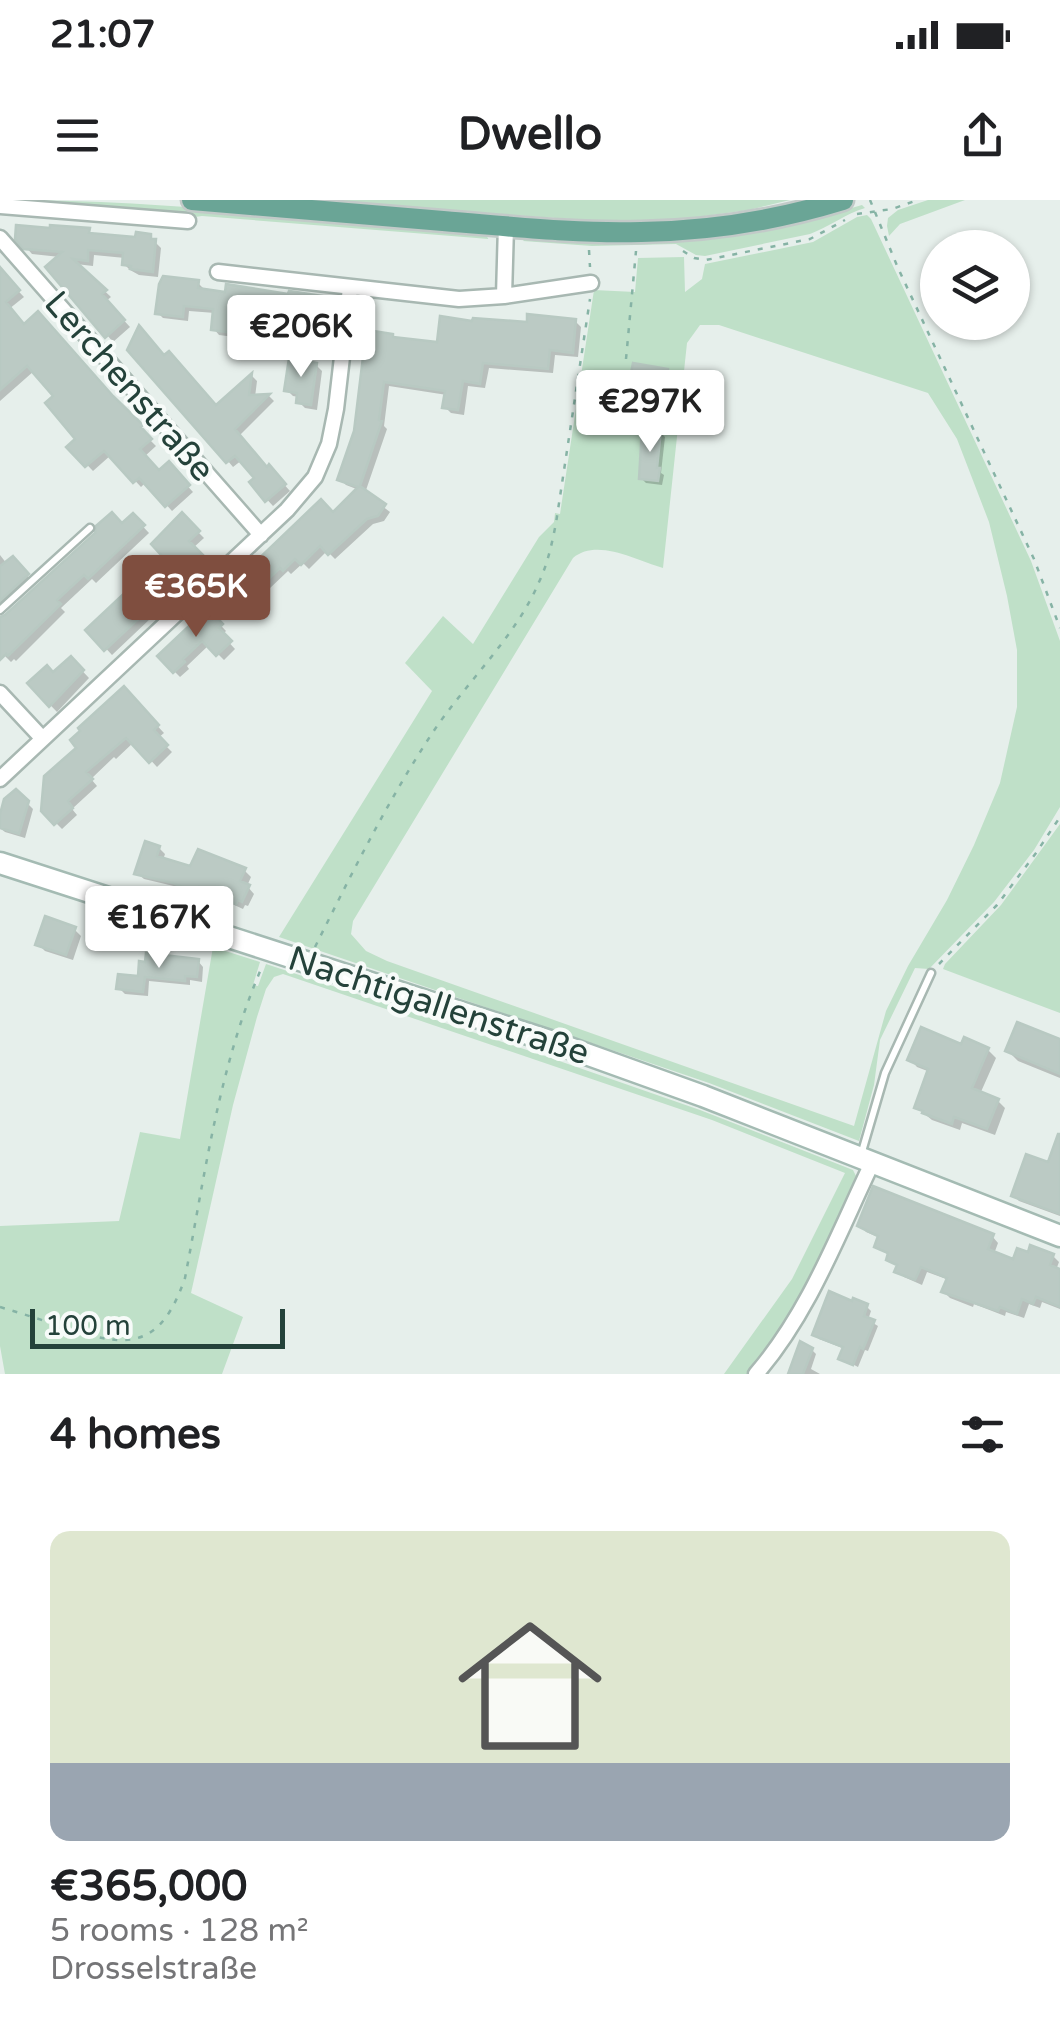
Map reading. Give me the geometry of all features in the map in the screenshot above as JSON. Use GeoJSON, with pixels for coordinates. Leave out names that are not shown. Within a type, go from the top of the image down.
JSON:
{"type":"FeatureCollection","features":[{"type":"Feature","properties":{"kind":"main road"},"geometry":{"type":"LineString","coordinates":[[190,210],[640,232],[695,229],[786,216],[844,200]]}},
{"type":"Feature","properties":{"kind":"main road","name":"Nachtigallenstraße"},"geometry":{"type":"LineString","coordinates":[[0,863],[567,1047],[704,1096],[1060,1236]]}},
{"type":"Feature","properties":{"kind":"street"},"geometry":{"type":"LineString","coordinates":[[0,206],[190,210]]}},
{"type":"Feature","properties":{"kind":"street"},"geometry":{"type":"LineString","coordinates":[[504,296],[506,226]]}},
{"type":"Feature","properties":{"kind":"street","name":"Lerchenstraße"},"geometry":{"type":"LineString","coordinates":[[0,238],[261,535]]}},
{"type":"Feature","properties":{"kind":"street"},"geometry":{"type":"LineString","coordinates":[[218,272],[459,300],[591,283]]}},
{"type":"Feature","properties":{"kind":"street"},"geometry":{"type":"LineString","coordinates":[[0,779],[261,535],[315,477],[330,444],[350,288]]}},
{"type":"Feature","properties":{"kind":"street"},"geometry":{"type":"LineString","coordinates":[[0,692],[42,738]]}},
{"type":"Feature","properties":{"kind":"street"},"geometry":{"type":"LineString","coordinates":[[756,1374],[784,1340],[808,1298],[867,1159]]}},
{"type":"Feature","properties":{"kind":"lane"},"geometry":{"type":"LineString","coordinates":[[0,610],[90,528]]}},
{"type":"Feature","properties":{"kind":"lane"},"geometry":{"type":"LineString","coordinates":[[867,1159],[885,1074],[932,972]]}},
{"type":"Feature","properties":{"kind":"path"},"geometry":{"type":"LineString","coordinates":[[870,200],[1034,560],[1060,628]]}},
{"type":"Feature","properties":{"kind":"path"},"geometry":{"type":"LineString","coordinates":[[307,961],[390,801],[538,584],[556,523],[591,283],[589,248]]}},
{"type":"Feature","properties":{"kind":"path"},"geometry":{"type":"LineString","coordinates":[[626,359],[636,249]]}},
{"type":"Feature","properties":{"kind":"path"},"geometry":{"type":"LineString","coordinates":[[932,972],[997,904],[1060,816]]}},
{"type":"Feature","properties":{"kind":"path"},"geometry":{"type":"LineString","coordinates":[[0,1307],[110,1341],[134,1341],[153,1331],[163,1320],[184,1278],[220,1099],[242,1019],[268,949]]}},
{"type":"Feature","properties":{"kind":"green space"},"geometry":{"type":"Polygon","coordinates":[[[8,200],[127,203],[245,212],[483,233],[489,239],[188,218],[163,212],[8,200]]]}},
{"type":"Feature","properties":{"kind":"green space"},"geometry":{"type":"Polygon","coordinates":[[[285,200],[790,200],[675,220],[585,220],[285,200]]]}},
{"type":"Feature","properties":{"kind":"green space"},"geometry":{"type":"Polygon","coordinates":[[[928,200],[965,200],[900,224],[889,236],[888,218],[898,210],[928,200]]]}},
{"type":"Feature","properties":{"kind":"green space"},"geometry":{"type":"Polygon","coordinates":[[[862,205],[865,208],[810,234],[705,256],[676,244],[592,246],[523,241],[527,237],[599,241],[719,238],[774,229],[862,205]]]}},
{"type":"Feature","properties":{"kind":"green space"},"geometry":{"type":"Polygon","coordinates":[[[867,215],[871,219],[920,324],[920,340],[928,340],[1031,561],[1060,641],[1060,807],[1034,850],[994,902],[929,969],[915,968],[880,1040],[874,1085],[859,1141],[709,1083],[279,937],[432,691],[405,663],[443,616],[473,644],[539,537],[554,522],[555,513],[560,514],[594,290],[635,292],[638,258],[684,257],[685,292],[702,279],[705,264],[813,242],[857,217],[867,215]],[[700,325],[687,343],[663,568],[605,550],[583,552],[573,558],[353,921],[351,934],[366,951],[854,1126],[886,1011],[974,845],[1000,783],[1017,707],[1017,650],[989,522],[957,439],[928,393],[719,325],[700,325]]]}},
{"type":"Feature","properties":{"kind":"green space"},"geometry":{"type":"Polygon","coordinates":[[[1060,824],[1060,1013],[943,969],[1001,905],[1060,824]]]}},
{"type":"Feature","properties":{"kind":"green space"},"geometry":{"type":"Polygon","coordinates":[[[213,947],[260,962],[253,985],[258,986],[266,964],[700,1110],[853,1170],[856,1176],[809,1280],[765,1352],[747,1374],[724,1374],[792,1279],[845,1173],[712,1120],[283,974],[274,977],[266,989],[257,1017],[191,1293],[243,1317],[222,1374],[5,1374],[0,1346],[0,1226],[119,1221],[140,1132],[180,1139],[213,947]]]}},
{"type":"Feature","properties":{"kind":"building"},"geometry":{"type":"Polygon","coordinates":[[[16,225],[90,228],[89,233],[135,237],[136,232],[151,234],[151,239],[156,239],[153,272],[122,265],[123,253],[88,250],[88,261],[73,259],[107,290],[102,294],[125,320],[105,338],[45,267],[62,252],[23,249],[15,239],[16,225]]]}},
{"type":"Feature","properties":{"kind":"building"},"geometry":{"type":"Polygon","coordinates":[[[0,267],[20,290],[6,302],[24,324],[38,311],[143,425],[152,439],[140,449],[159,470],[169,461],[190,485],[165,507],[139,478],[133,483],[104,451],[85,467],[66,447],[75,439],[45,403],[53,396],[27,366],[0,390],[0,267]]]}},
{"type":"Feature","properties":{"kind":"building"},"geometry":{"type":"Polygon","coordinates":[[[163,276],[199,280],[198,288],[225,292],[226,284],[329,297],[327,310],[337,312],[334,335],[292,330],[289,356],[254,351],[256,336],[211,330],[213,309],[184,306],[183,317],[155,314],[163,276]]]}},
{"type":"Feature","properties":{"kind":"building"},"geometry":{"type":"Polygon","coordinates":[[[527,314],[576,319],[573,353],[550,350],[548,369],[483,363],[480,384],[463,381],[458,410],[442,408],[445,391],[384,382],[379,420],[382,421],[360,486],[386,504],[378,516],[367,519],[328,555],[320,546],[301,565],[295,559],[283,571],[280,568],[242,604],[227,589],[321,499],[333,512],[358,487],[337,480],[354,431],[363,357],[360,356],[367,330],[437,342],[440,316],[527,322],[527,314]]]}},
{"type":"Feature","properties":{"kind":"building"},"geometry":{"type":"Polygon","coordinates":[[[139,325],[164,355],[169,351],[216,405],[252,373],[249,395],[270,394],[235,429],[286,484],[265,502],[249,482],[254,478],[235,456],[226,463],[127,350],[139,325]]]}},
{"type":"Feature","properties":{"kind":"building"},"geometry":{"type":"Polygon","coordinates":[[[289,358],[317,363],[311,405],[296,403],[297,393],[284,391],[289,358]]]}},
{"type":"Feature","properties":{"kind":"building"},"geometry":{"type":"Polygon","coordinates":[[[633,363],[668,369],[666,384],[630,378],[633,363]]]}},
{"type":"Feature","properties":{"kind":"building"},"geometry":{"type":"Polygon","coordinates":[[[642,428],[661,430],[658,481],[639,479],[642,428]]]}},
{"type":"Feature","properties":{"kind":"building"},"geometry":{"type":"Polygon","coordinates":[[[112,512],[122,523],[133,513],[145,525],[88,579],[84,575],[57,600],[61,604],[0,660],[0,617],[95,533],[96,526],[112,512]]]}},
{"type":"Feature","properties":{"kind":"building"},"geometry":{"type":"Polygon","coordinates":[[[182,512],[200,531],[189,541],[203,555],[167,591],[157,581],[137,600],[147,611],[104,651],[85,630],[161,555],[151,544],[182,512]]]}},
{"type":"Feature","properties":{"kind":"building"},"geometry":{"type":"Polygon","coordinates":[[[13,556],[29,574],[0,601],[0,566],[13,556]]]}},
{"type":"Feature","properties":{"kind":"building"},"geometry":{"type":"Polygon","coordinates":[[[208,608],[232,641],[216,656],[202,641],[173,673],[157,656],[208,608]]]}},
{"type":"Feature","properties":{"kind":"building"},"geometry":{"type":"Polygon","coordinates":[[[71,656],[84,670],[49,707],[27,683],[47,665],[53,672],[71,656]]]}},
{"type":"Feature","properties":{"kind":"building"},"geometry":{"type":"Polygon","coordinates":[[[124,686],[159,725],[154,730],[168,745],[149,763],[126,738],[86,772],[93,779],[68,801],[73,808],[54,825],[41,811],[44,776],[76,748],[70,740],[80,731],[78,728],[124,686]]]}},
{"type":"Feature","properties":{"kind":"building"},"geometry":{"type":"Polygon","coordinates":[[[16,789],[29,801],[19,834],[0,828],[4,799],[16,789]]]}},
{"type":"Feature","properties":{"kind":"building"},"geometry":{"type":"Polygon","coordinates":[[[145,841],[160,846],[157,856],[190,866],[198,849],[246,868],[240,881],[250,885],[242,902],[238,900],[236,904],[199,887],[197,893],[134,874],[145,841]]]}},
{"type":"Feature","properties":{"kind":"building"},"geometry":{"type":"Polygon","coordinates":[[[45,916],[76,927],[66,955],[35,945],[45,916]]]}},
{"type":"Feature","properties":{"kind":"building"},"geometry":{"type":"Polygon","coordinates":[[[146,953],[199,959],[197,977],[185,976],[185,981],[145,977],[143,992],[116,989],[118,974],[138,976],[139,961],[145,962],[146,953]]]}},
{"type":"Feature","properties":{"kind":"building"},"geometry":{"type":"Polygon","coordinates":[[[1017,1022],[1060,1039],[1060,1074],[1005,1051],[1017,1022]]]}},
{"type":"Feature","properties":{"kind":"building"},"geometry":{"type":"Polygon","coordinates":[[[921,1027],[961,1044],[964,1037],[989,1048],[972,1088],[999,1099],[987,1129],[954,1117],[952,1124],[914,1108],[928,1069],[907,1060],[921,1027]]]}},
{"type":"Feature","properties":{"kind":"building"},"geometry":{"type":"Polygon","coordinates":[[[1058,1134],[1060,1214],[1011,1196],[1026,1154],[1048,1162],[1058,1134]]]}},
{"type":"Feature","properties":{"kind":"building"},"geometry":{"type":"Polygon","coordinates":[[[873,1186],[994,1234],[988,1249],[1013,1259],[1017,1248],[1028,1252],[1030,1245],[1054,1254],[1050,1265],[1060,1269],[1060,1307],[1036,1297],[1033,1304],[1022,1299],[1017,1314],[1000,1307],[998,1311],[941,1292],[947,1278],[921,1267],[915,1280],[894,1272],[897,1265],[886,1260],[888,1253],[874,1247],[878,1236],[857,1226],[873,1186]]]}},
{"type":"Feature","properties":{"kind":"building"},"geometry":{"type":"Polygon","coordinates":[[[829,1291],[868,1304],[864,1316],[875,1320],[853,1365],[838,1359],[843,1347],[812,1335],[829,1291]]]}},
{"type":"Feature","properties":{"kind":"building"},"geometry":{"type":"Polygon","coordinates":[[[800,1341],[813,1348],[803,1374],[788,1374],[800,1341]]]}}]}
